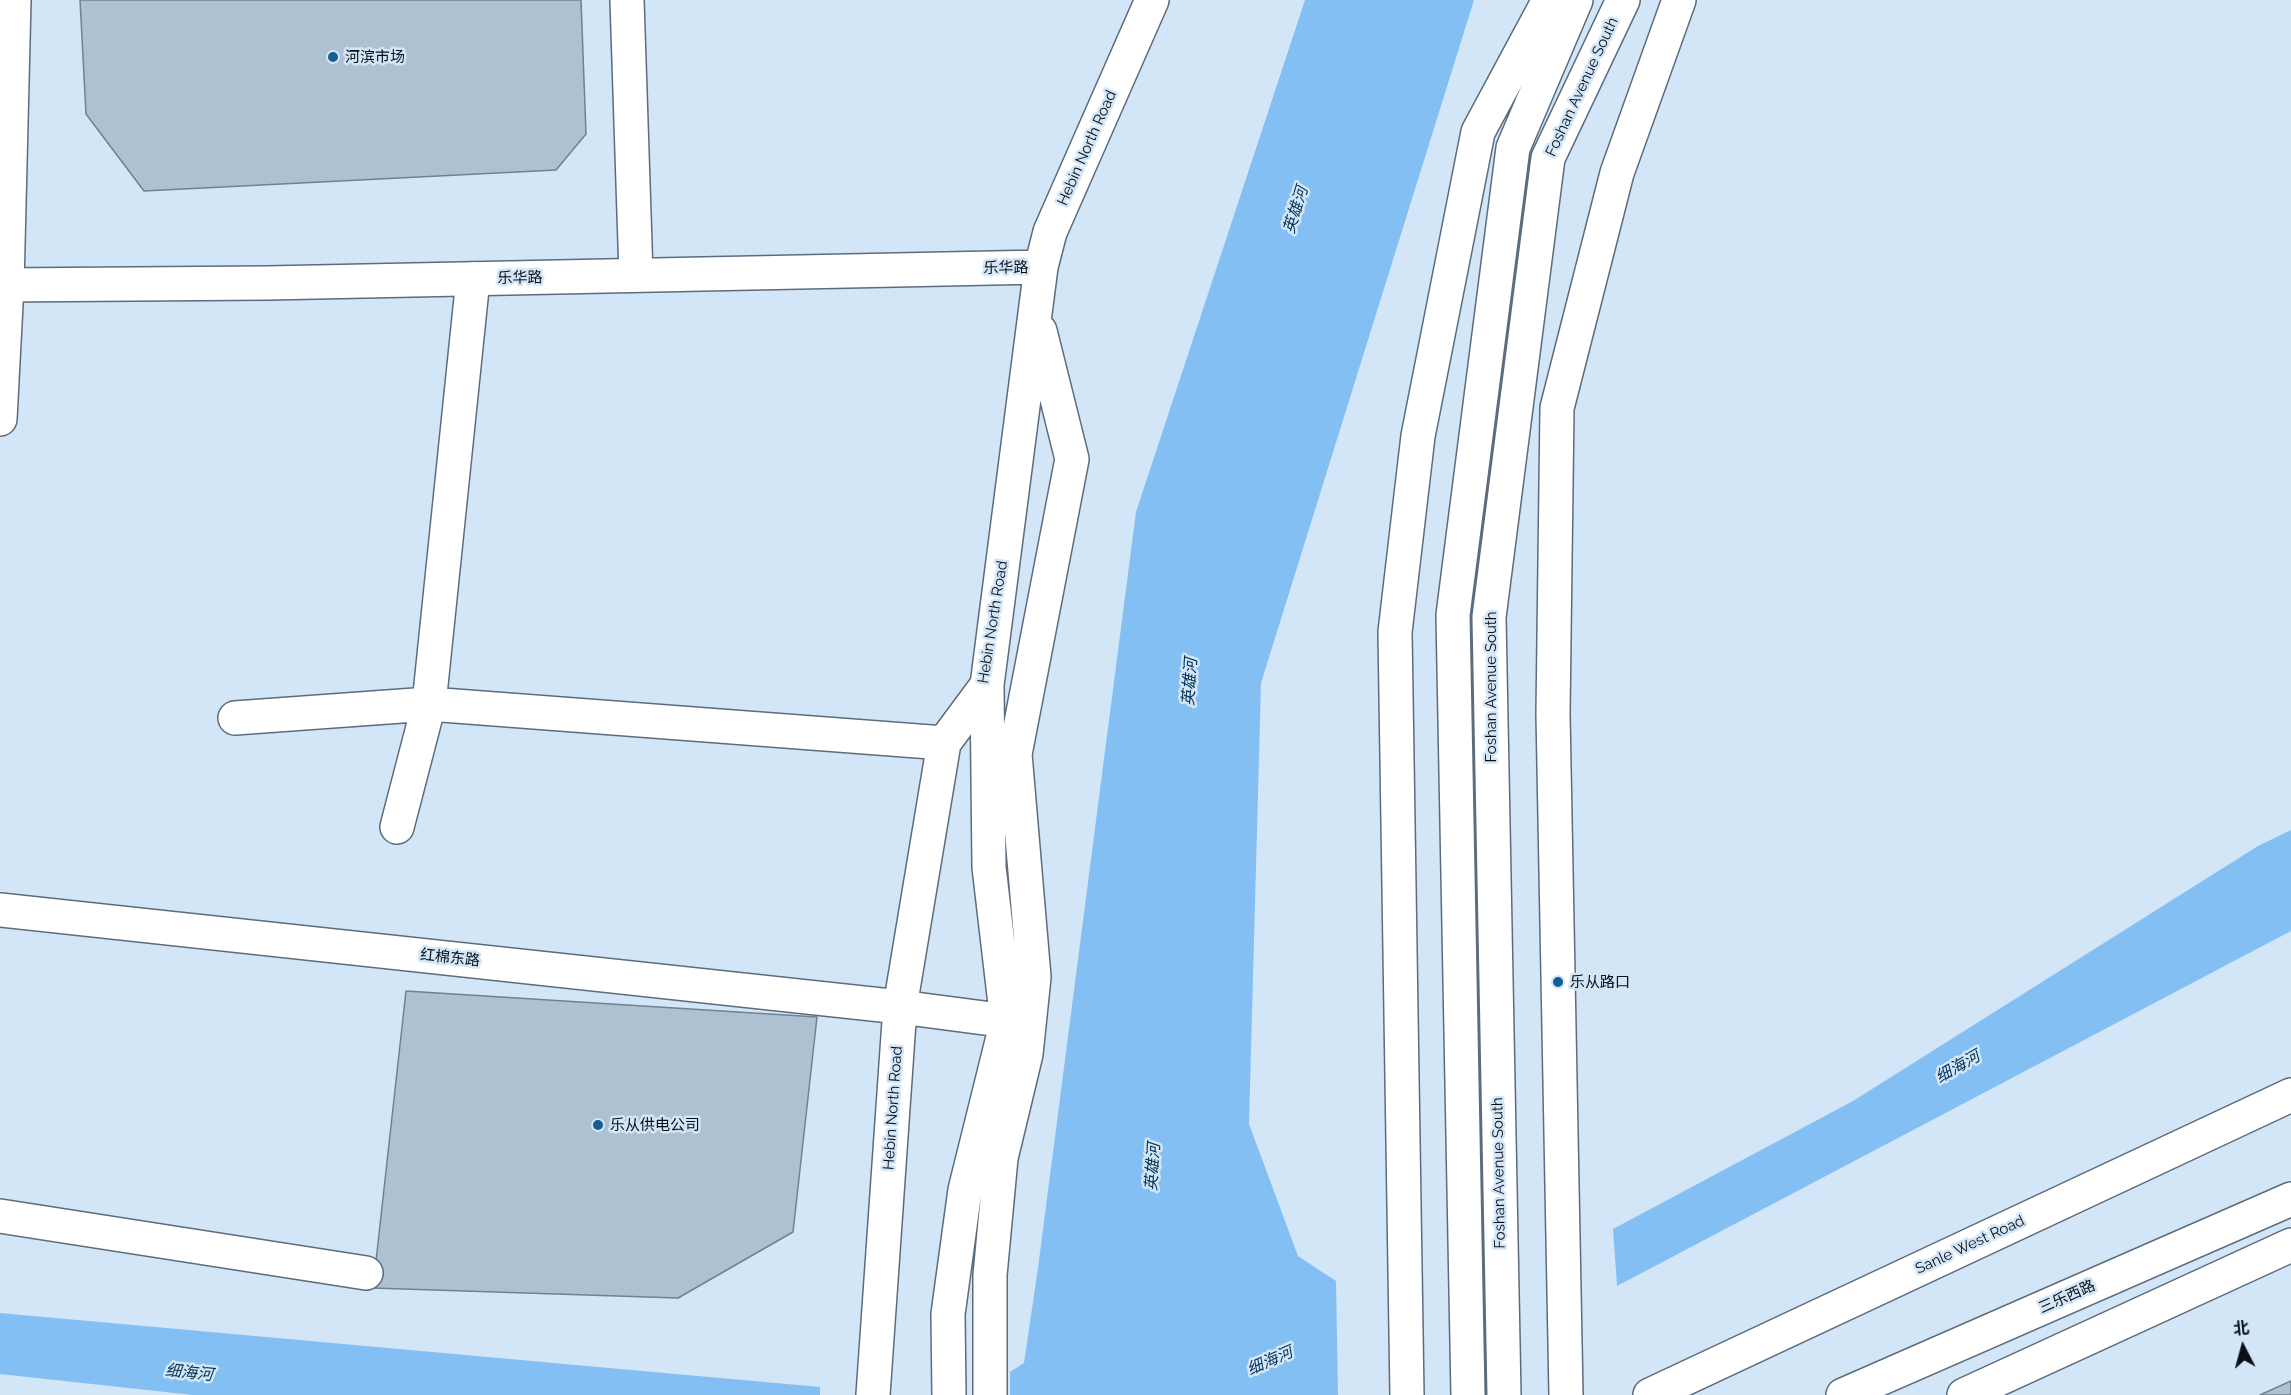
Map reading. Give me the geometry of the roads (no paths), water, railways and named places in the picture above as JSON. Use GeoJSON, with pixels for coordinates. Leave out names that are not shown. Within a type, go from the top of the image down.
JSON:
{"type":"FeatureCollection","features":[{"type":"Feature","properties":{"kind":"main road"},"geometry":{"type":"LineString","coordinates":[[0,419],[14,0]]}},
{"type":"Feature","properties":{"kind":"main road"},"geometry":{"type":"LineString","coordinates":[[627,0],[636,275]]}},
{"type":"Feature","properties":{"kind":"main road","name":"Hebin North Road"},"geometry":{"type":"LineString","coordinates":[[873,1395],[900,1007],[944,743],[987,685],[1041,267],[1050,232],[1152,0]]}},
{"type":"Feature","properties":{"kind":"main road"},"geometry":{"type":"LineString","coordinates":[[1407,1395],[1395,632],[1418,436],[1478,132],[1548,0]]}},
{"type":"Feature","properties":{"kind":"main road"},"geometry":{"type":"LineString","coordinates":[[1468,1395],[1453,615],[1513,148],[1576,0]]}},
{"type":"Feature","properties":{"kind":"main road","name":"Foshan Avenue South"},"geometry":{"type":"LineString","coordinates":[[1504,1395],[1489,617],[1548,158],[1623,0]]}},
{"type":"Feature","properties":{"kind":"main road"},"geometry":{"type":"LineString","coordinates":[[1566,1395],[1553,714],[1557,408],[1617,173],[1679,0]]}},
{"type":"Feature","properties":{"kind":"main road","name":"乐华路"},"geometry":{"type":"LineString","coordinates":[[4,285],[472,279],[1041,267]]}},
{"type":"Feature","properties":{"kind":"main road"},"geometry":{"type":"LineString","coordinates":[[398,827],[429,704],[472,279]]}},
{"type":"Feature","properties":{"kind":"main road"},"geometry":{"type":"LineString","coordinates":[[990,1395],[990,1275],[1001,1158],[1026,1054],[1034,977],[1015,754],[1072,459],[1035,313]]}},
{"type":"Feature","properties":{"kind":"main road"},"geometry":{"type":"LineString","coordinates":[[949,1395],[948,1314],[965,1190],[1007,1021],[989,867],[987,685]]}},
{"type":"Feature","properties":{"kind":"main road"},"geometry":{"type":"LineString","coordinates":[[235,718],[429,704],[944,743]]}},
{"type":"Feature","properties":{"kind":"main road","name":"红棉东路"},"geometry":{"type":"LineString","coordinates":[[0,910],[900,1007],[1007,1021]]}},
{"type":"Feature","properties":{"kind":"main road","name":"Sanle West Road"},"geometry":{"type":"LineString","coordinates":[[1650,1395],[2291,1095]]}},
{"type":"Feature","properties":{"kind":"main road","name":"三乐西路"},"geometry":{"type":"LineString","coordinates":[[1843,1395],[2291,1199]]}},
{"type":"Feature","properties":{"kind":"main road"},"geometry":{"type":"LineString","coordinates":[[0,1216],[366,1273]]}},
{"type":"Feature","properties":{"kind":"main road"},"geometry":{"type":"LineString","coordinates":[[1964,1395],[2291,1245]]}},
{"type":"Feature","properties":{"kind":"water"},"geometry":{"type":"Polygon","coordinates":[[[1305,0],[1474,0],[1261,683],[1249,1124],[1298,1256],[1336,1281],[1338,1395],[1010,1395],[1010,1372],[1024,1363],[1038,1268],[1136,512],[1305,0]]]}},
{"type":"Feature","properties":{"kind":"water","name":"细海河"},"geometry":{"type":"Polygon","coordinates":[[[2291,830],[2291,931],[1617,1286],[1613,1229],[1853,1101],[2258,846],[2291,830]]]}},
{"type":"Feature","properties":{"kind":"water","name":"细海河"},"geometry":{"type":"Polygon","coordinates":[[[0,1313],[820,1387],[820,1395],[193,1395],[0,1374],[0,1313]]]}},
{"type":"Feature","properties":{"kind":"place","name":"河滨市场"},"geometry":{"type":"Point","coordinates":[333,57]}},
{"type":"Feature","properties":{"kind":"place","name":"乐从路口"},"geometry":{"type":"Point","coordinates":[1558,982]}},
{"type":"Feature","properties":{"kind":"place","name":"乐从供电公司"},"geometry":{"type":"Point","coordinates":[598,1125]}},
{"type":"Feature","properties":{"kind":"water label","name":"英雄河"},"geometry":{"type":"Point","coordinates":[1296,210]}},
{"type":"Feature","properties":{"kind":"water label","name":"英雄河"},"geometry":{"type":"Point","coordinates":[1190,682]}},
{"type":"Feature","properties":{"kind":"water label","name":"英雄河"},"geometry":{"type":"Point","coordinates":[1153,1167]}}]}
